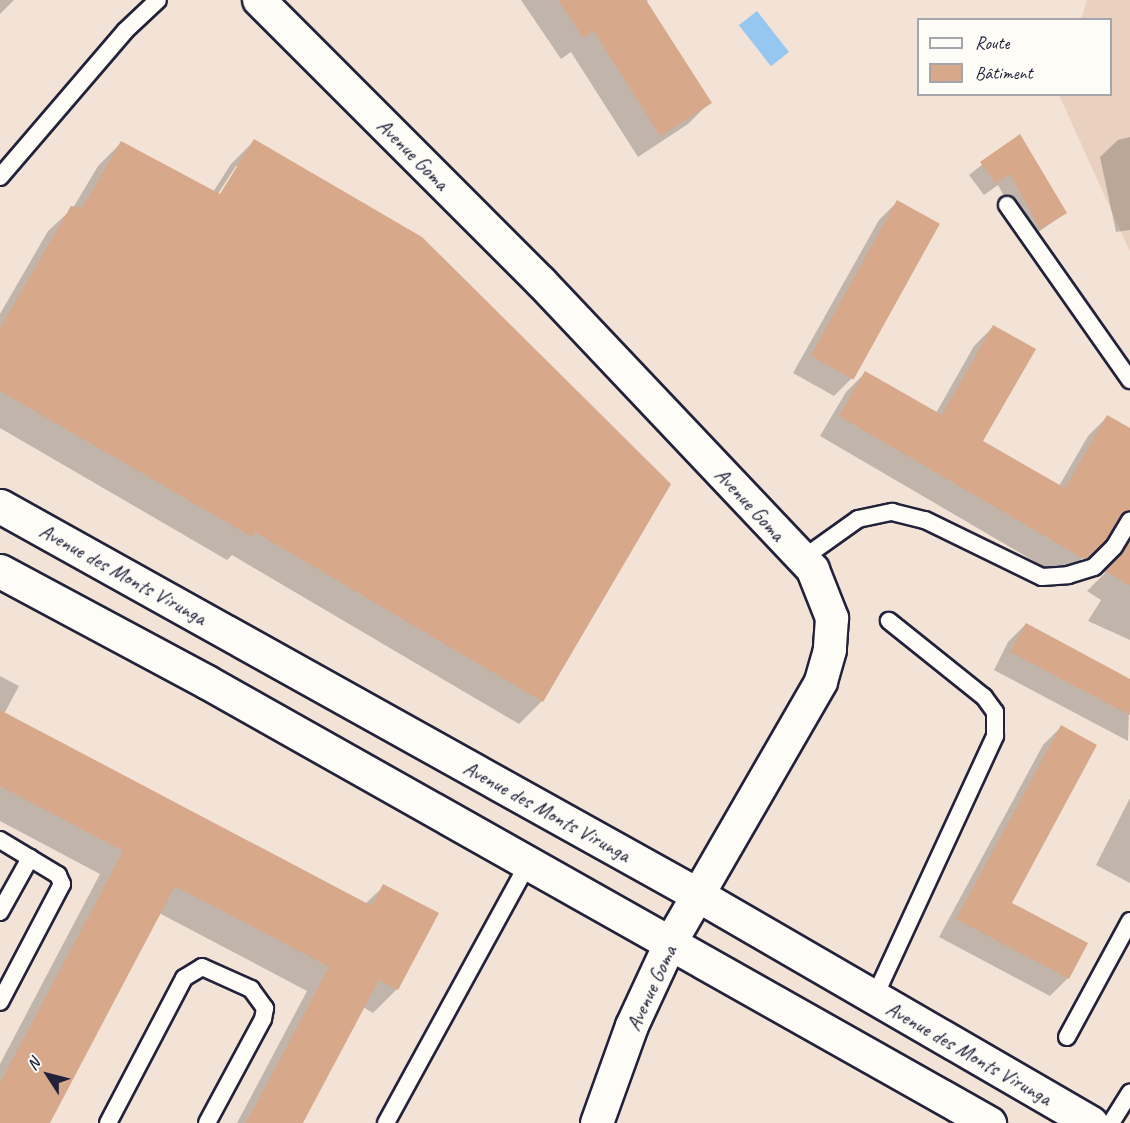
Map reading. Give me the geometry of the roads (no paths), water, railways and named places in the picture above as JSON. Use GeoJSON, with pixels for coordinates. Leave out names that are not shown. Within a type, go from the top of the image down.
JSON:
{"type":"FeatureCollection","features":[{"type":"Feature","properties":{"kind":"street","name":"Avenue Goma"},"geometry":{"type":"LineString","coordinates":[[259,0],[541,282],[813,570],[832,618],[830,650],[821,682],[671,942],[632,1026],[597,1123]]}},
{"type":"Feature","properties":{"kind":"street","name":"Avenue des Monts Virunga"},"geometry":{"type":"LineString","coordinates":[[0,506],[698,896],[1091,1123]]}},
{"type":"Feature","properties":{"kind":"street"},"geometry":{"type":"LineString","coordinates":[[0,571],[207,682],[528,864],[671,942],[974,1119]]}},
{"type":"Feature","properties":{"kind":"lane"},"geometry":{"type":"LineString","coordinates":[[0,177],[125,31],[158,0]]}},
{"type":"Feature","properties":{"kind":"lane"},"geometry":{"type":"LineString","coordinates":[[1007,205],[1130,380]]}},
{"type":"Feature","properties":{"kind":"lane"},"geometry":{"type":"LineString","coordinates":[[802,559],[858,519],[892,512],[925,520],[1041,577],[1068,575],[1094,567],[1114,547],[1130,520]]}},
{"type":"Feature","properties":{"kind":"lane"},"geometry":{"type":"LineString","coordinates":[[874,998],[995,736],[994,712],[984,697],[889,621]]}},
{"type":"Feature","properties":{"kind":"lane"},"geometry":{"type":"LineString","coordinates":[[0,840],[62,878],[61,892],[0,1002]]}},
{"type":"Feature","properties":{"kind":"lane"},"geometry":{"type":"LineString","coordinates":[[0,912],[30,858]]}},
{"type":"Feature","properties":{"kind":"lane"},"geometry":{"type":"LineString","coordinates":[[386,1123],[528,864]]}},
{"type":"Feature","properties":{"kind":"lane"},"geometry":{"type":"LineString","coordinates":[[1067,1037],[1130,921]]}},
{"type":"Feature","properties":{"kind":"lane"},"geometry":{"type":"LineString","coordinates":[[108,1123],[184,978],[202,967],[251,989],[265,1008],[263,1019],[207,1123]]}},
{"type":"Feature","properties":{"kind":"lane"},"geometry":{"type":"LineString","coordinates":[[1111,1123],[1130,1092]]}},
{"type":"Feature","properties":{"kind":"water"},"geometry":{"type":"Polygon","coordinates":[[[757,11],[789,52],[771,66],[739,25],[757,11]]]}}]}
